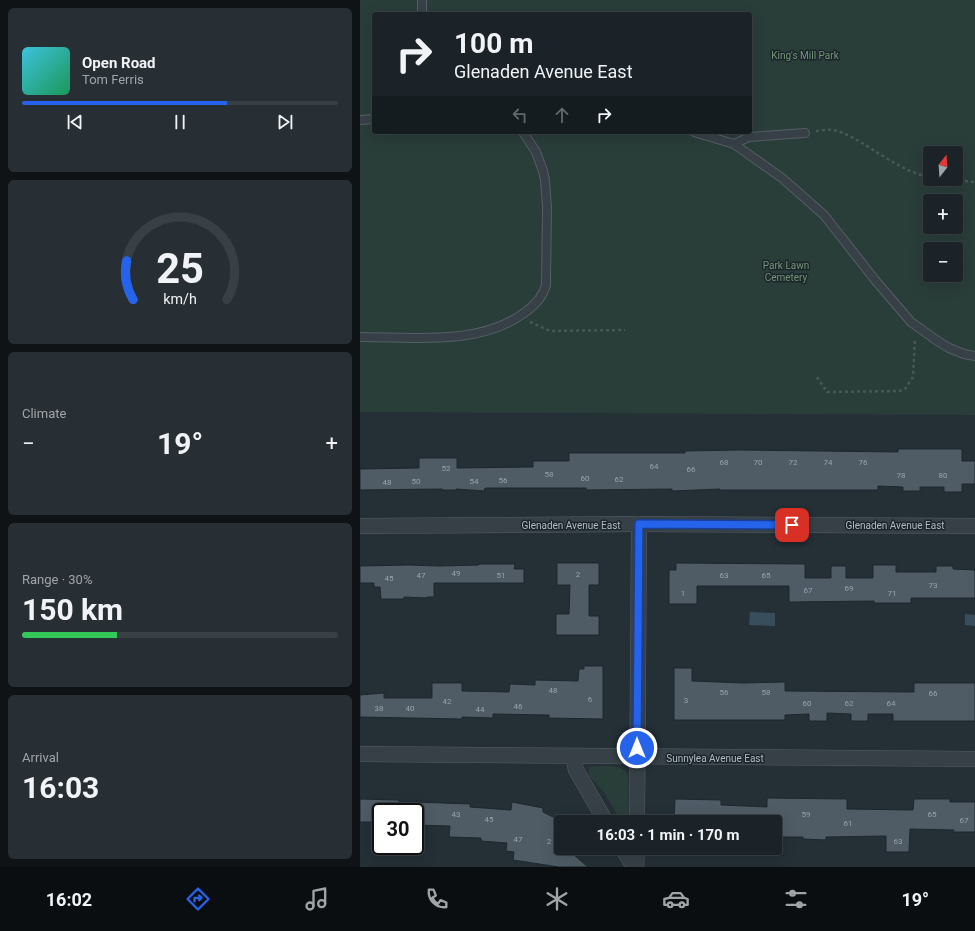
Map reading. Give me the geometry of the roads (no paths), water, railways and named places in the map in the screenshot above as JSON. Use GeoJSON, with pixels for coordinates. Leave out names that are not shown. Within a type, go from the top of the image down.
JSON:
{"type":"FeatureCollection","features":[{"type":"Feature","properties":{"kind":"street","name":"Glenaden Avenue East"},"geometry":{"type":"LineString","coordinates":[[360,526],[639,524],[975,526]]}},
{"type":"Feature","properties":{"kind":"street"},"geometry":{"type":"LineString","coordinates":[[637,815],[639,524]]}},
{"type":"Feature","properties":{"kind":"street","name":"Sunnylea Avenue East"},"geometry":{"type":"LineString","coordinates":[[360,754],[637,758],[975,759]]}},
{"type":"Feature","properties":{"kind":"street"},"geometry":{"type":"LineString","coordinates":[[573,756],[576,770],[602,815]]}},
{"type":"Feature","properties":{"kind":"street"},"geometry":{"type":"LineString","coordinates":[[627,855],[635,867]]}},
{"type":"Feature","properties":{"kind":"street"},"geometry":{"type":"LineString","coordinates":[[635,867],[636,855]]}},
{"type":"Feature","properties":{"kind":"lane"},"geometry":{"type":"LineString","coordinates":[[422,0],[422,12]]}},
{"type":"Feature","properties":{"kind":"lane"},"geometry":{"type":"LineString","coordinates":[[360,120],[372,119]]}},
{"type":"Feature","properties":{"kind":"lane"},"geometry":{"type":"LineString","coordinates":[[734,144],[749,137],[805,133]]}},
{"type":"Feature","properties":{"kind":"lane"},"geometry":{"type":"LineString","coordinates":[[360,337],[449,338],[464,336],[493,329],[521,316],[539,300],[546,285],[547,207],[545,180],[536,152],[524,134]]}},
{"type":"Feature","properties":{"kind":"lane"},"geometry":{"type":"LineString","coordinates":[[701,134],[734,144],[782,178],[824,215],[879,286],[902,312],[917,326],[949,348],[964,354],[975,356]]}},
{"type":"Feature","properties":{"kind":"water"},"geometry":{"type":"Polygon","coordinates":[[[750,612],[775,613],[775,626],[749,625],[750,612]]]}},
{"type":"Feature","properties":{"kind":"water"},"geometry":{"type":"Polygon","coordinates":[[[965,614],[975,615],[975,626],[965,625],[965,614]]]}},
{"type":"Feature","properties":{"kind":"park label","name":"King's Mill Park"},"geometry":{"type":"Point","coordinates":[805,55]}},
{"type":"Feature","properties":{"kind":"park label","name":"Park Lawn Cemetery"},"geometry":{"type":"Point","coordinates":[786,270]}}]}
